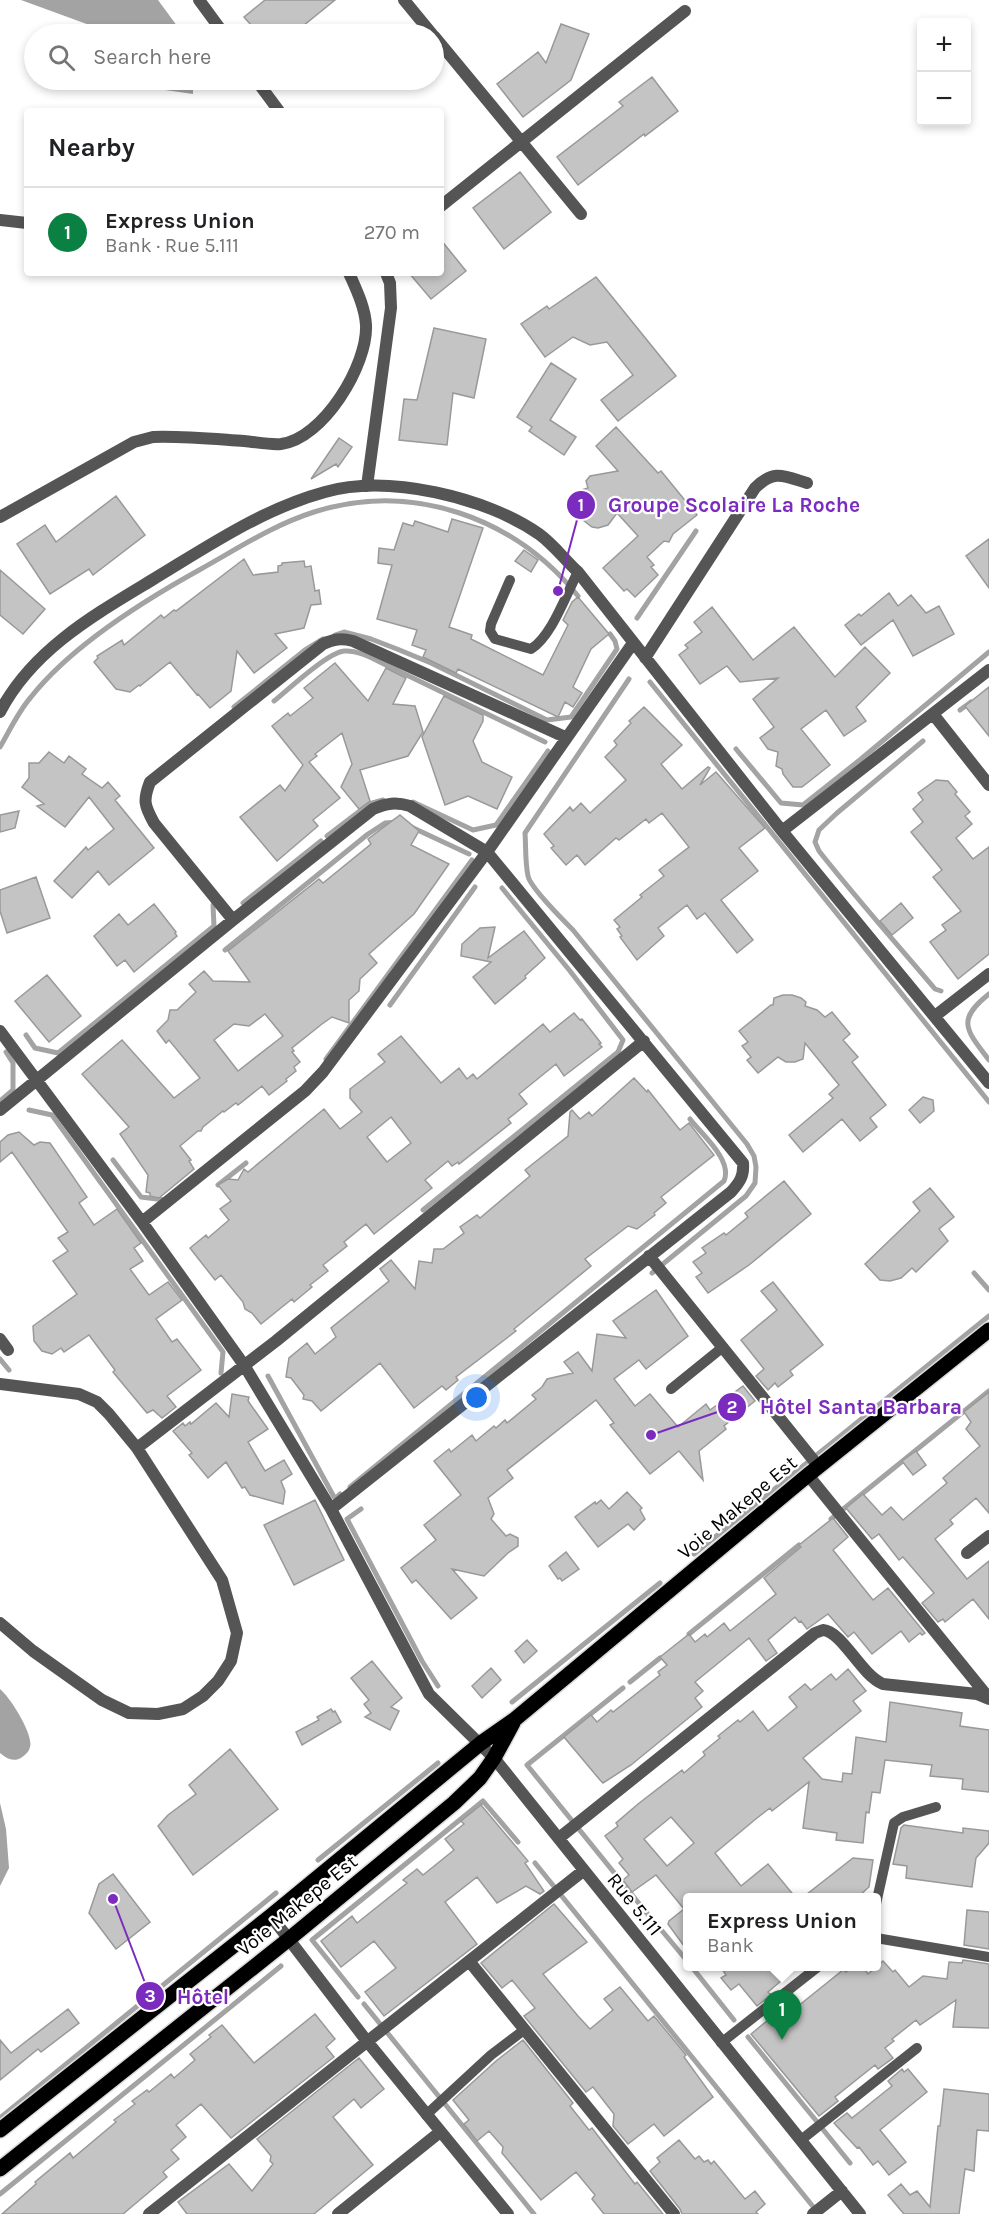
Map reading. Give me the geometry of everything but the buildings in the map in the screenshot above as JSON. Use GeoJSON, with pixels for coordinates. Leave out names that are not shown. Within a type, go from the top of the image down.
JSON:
{"type":"FeatureCollection","features":[{"type":"Feature","properties":{"kind":"main road","name":"Voie Makepe Est"},"geometry":{"type":"LineString","coordinates":[[0,2130],[270,1916],[481,1743],[514,1720],[814,1471],[989,1330]]}},
{"type":"Feature","properties":{"kind":"main road","name":"Voie Makepe Est"},"geometry":{"type":"LineString","coordinates":[[0,2169],[289,1939],[461,1797],[480,1778],[494,1758],[514,1720]]}},
{"type":"Feature","properties":{"kind":"street"},"geometry":{"type":"LineString","coordinates":[[199,0],[217,24]]}},
{"type":"Feature","properties":{"kind":"street"},"geometry":{"type":"LineString","coordinates":[[404,0],[424,24]]}},
{"type":"Feature","properties":{"kind":"street"},"geometry":{"type":"LineString","coordinates":[[444,204],[685,11]]}},
{"type":"Feature","properties":{"kind":"street"},"geometry":{"type":"LineString","coordinates":[[444,49],[581,214]]}},
{"type":"Feature","properties":{"kind":"street"},"geometry":{"type":"LineString","coordinates":[[263,90],[277,108]]}},
{"type":"Feature","properties":{"kind":"street"},"geometry":{"type":"LineString","coordinates":[[0,220],[24,223]]}},
{"type":"Feature","properties":{"kind":"street"},"geometry":{"type":"LineString","coordinates":[[0,517],[125,447],[153,437],[281,444],[302,437],[321,422],[343,394],[362,350],[366,325],[360,296],[350,276]]}},
{"type":"Feature","properties":{"kind":"street"},"geometry":{"type":"LineString","coordinates":[[367,486],[391,308],[390,283],[387,276]]}},
{"type":"Feature","properties":{"kind":"street"},"geometry":{"type":"LineString","coordinates":[[645,658],[755,488],[764,478],[776,474],[807,483]]}},
{"type":"Feature","properties":{"kind":"street"},"geometry":{"type":"LineString","coordinates":[[0,712],[32,665],[65,635],[240,527],[285,506],[327,491],[367,486],[407,487],[447,494],[505,516],[539,534],[578,572],[782,831],[989,1083]]}},
{"type":"Feature","properties":{"kind":"street"},"geometry":{"type":"LineString","coordinates":[[233,920],[154,823],[146,809],[144,797],[150,782],[323,644],[343,638],[353,641],[565,737]]}},
{"type":"Feature","properties":{"kind":"street"},"geometry":{"type":"LineString","coordinates":[[142,1222],[305,1091],[323,1072],[487,852],[565,737],[633,643]]}},
{"type":"Feature","properties":{"kind":"street"},"geometry":{"type":"LineString","coordinates":[[782,831],[989,669]]}},
{"type":"Feature","properties":{"kind":"street"},"geometry":{"type":"LineString","coordinates":[[933,714],[989,785]]}},
{"type":"Feature","properties":{"kind":"street"},"geometry":{"type":"LineString","coordinates":[[0,1110],[373,809],[384,804],[398,802],[410,806],[487,852],[644,1041],[743,1162],[744,1172],[741,1181],[731,1192],[331,1509]]}},
{"type":"Feature","properties":{"kind":"street"},"geometry":{"type":"LineString","coordinates":[[934,1016],[989,974]]}},
{"type":"Feature","properties":{"kind":"street","name":"Rue 5.111"},"geometry":{"type":"LineString","coordinates":[[0,1030],[244,1365],[331,1509],[429,1695],[494,1758],[860,2214]]}},
{"type":"Feature","properties":{"kind":"street"},"geometry":{"type":"LineString","coordinates":[[137,1448],[244,1365],[644,1041]]}},
{"type":"Feature","properties":{"kind":"street"},"geometry":{"type":"LineString","coordinates":[[649,1256],[723,1347],[814,1471],[989,1699]]}},
{"type":"Feature","properties":{"kind":"street"},"geometry":{"type":"LineString","coordinates":[[0,1339],[8,1350]]}},
{"type":"Feature","properties":{"kind":"street"},"geometry":{"type":"LineString","coordinates":[[0,1384],[79,1394],[97,1402],[137,1448],[222,1580],[237,1633],[231,1661],[218,1681],[203,1696],[183,1709],[158,1714],[129,1713],[102,1700],[33,1651],[0,1623]]}},
{"type":"Feature","properties":{"kind":"street"},"geometry":{"type":"LineString","coordinates":[[967,1553],[989,1536]]}},
{"type":"Feature","properties":{"kind":"street"},"geometry":{"type":"LineString","coordinates":[[559,1838],[816,1633],[824,1630],[835,1634],[866,1673],[883,1684],[977,1694],[989,1699]]}},
{"type":"Feature","properties":{"kind":"street"},"geometry":{"type":"LineString","coordinates":[[149,2214],[366,2040],[583,1871]]}},
{"type":"Feature","properties":{"kind":"street"},"geometry":{"type":"LineString","coordinates":[[270,1916],[366,2040],[508,2214]]}},
{"type":"Feature","properties":{"kind":"street"},"geometry":{"type":"LineString","coordinates":[[469,1961],[674,2214]]}},
{"type":"Feature","properties":{"kind":"street"},"geometry":{"type":"LineString","coordinates":[[338,2214],[440,2132]]}},
{"type":"Feature","properties":{"kind":"street"},"geometry":{"type":"LineString","coordinates":[[813,2214],[842,2191]]}},
{"type":"Feature","properties":{"kind":"lane"},"geometry":{"type":"LineString","coordinates":[[510,580],[490,631],[495,639],[531,649],[539,644],[546,634],[578,572]]}},
{"type":"Feature","properties":{"kind":"lane"},"geometry":{"type":"LineString","coordinates":[[671,1389],[723,1347]]}},
{"type":"Feature","properties":{"kind":"lane"},"geometry":{"type":"LineString","coordinates":[[878,1893],[894,1823],[903,1817],[936,1807]]}},
{"type":"Feature","properties":{"kind":"lane"},"geometry":{"type":"LineString","coordinates":[[881,1939],[989,1957]]}},
{"type":"Feature","properties":{"kind":"lane"},"geometry":{"type":"LineString","coordinates":[[721,2043],[813,1971]]}},
{"type":"Feature","properties":{"kind":"lane"},"geometry":{"type":"LineString","coordinates":[[426,2115],[491,2055],[524,2030]]}},
{"type":"Feature","properties":{"kind":"lane"},"geometry":{"type":"LineString","coordinates":[[801,2140],[917,2048]]}},
{"type":"Feature","properties":{"kind":"shaded area"},"geometry":{"type":"Polygon","coordinates":[[[21,0],[158,0],[176,24],[87,24],[21,0]]]}},
{"type":"Feature","properties":{"kind":"shaded area"},"geometry":{"type":"Polygon","coordinates":[[[165,90],[193,90],[193,94],[165,90]]]}},
{"type":"Feature","properties":{"kind":"shaded area"},"geometry":{"type":"Polygon","coordinates":[[[0,1689],[25,1725],[30,1741],[25,1755],[15,1760],[0,1753],[0,1689]]]}},
{"type":"Feature","properties":{"kind":"shaded area"},"geometry":{"type":"Polygon","coordinates":[[[0,1803],[6,1829],[9,1868],[0,1886],[0,1803]]]}},
{"type":"Feature","properties":{"kind":"waterway"},"geometry":{"type":"LineString","coordinates":[[0,747],[31,697],[48,678],[88,642],[156,595],[256,538],[314,512],[351,503],[388,501],[424,504],[459,513],[492,527],[524,545],[552,568],[578,596]]}},
{"type":"Feature","properties":{"kind":"waterway"},"geometry":{"type":"LineString","coordinates":[[637,618],[696,531]]}},
{"type":"Feature","properties":{"kind":"waterway"},"geometry":{"type":"LineString","coordinates":[[335,635],[344,632],[397,649],[431,663],[547,720],[571,717],[617,649],[610,634]]}},
{"type":"Feature","properties":{"kind":"waterway"},"geometry":{"type":"LineString","coordinates":[[234,707],[305,650],[323,639]]}},
{"type":"Feature","properties":{"kind":"waterway"},"geometry":{"type":"LineString","coordinates":[[274,701],[328,658],[344,651],[354,652],[375,659],[545,742]]}},
{"type":"Feature","properties":{"kind":"waterway"},"geometry":{"type":"LineString","coordinates":[[736,749],[781,803],[803,805],[989,652]]}},
{"type":"Feature","properties":{"kind":"waterway"},"geometry":{"type":"LineString","coordinates":[[629,679],[525,833],[526,865],[528,876],[535,888],[573,930],[747,1144],[754,1156],[755,1183],[746,1196],[652,1273]]}},
{"type":"Feature","properties":{"kind":"waterway"},"geometry":{"type":"LineString","coordinates":[[650,682],[989,1102]]}},
{"type":"Feature","properties":{"kind":"waterway"},"geometry":{"type":"LineString","coordinates":[[960,710],[971,702]]}},
{"type":"Feature","properties":{"kind":"waterway"},"geometry":{"type":"LineString","coordinates":[[923,741],[837,813],[819,830],[815,842],[819,851],[862,903],[935,989],[941,991]]}},
{"type":"Feature","properties":{"kind":"waterway"},"geometry":{"type":"LineString","coordinates":[[413,802],[473,830],[496,825],[548,751]]}},
{"type":"Feature","properties":{"kind":"waterway"},"geometry":{"type":"LineString","coordinates":[[327,836],[369,804],[383,800]]}},
{"type":"Feature","properties":{"kind":"waterway"},"geometry":{"type":"LineString","coordinates":[[225,950],[368,834],[385,823],[398,822]]}},
{"type":"Feature","properties":{"kind":"waterway"},"geometry":{"type":"LineString","coordinates":[[409,826],[469,854]]}},
{"type":"Feature","properties":{"kind":"waterway"},"geometry":{"type":"LineString","coordinates":[[243,903],[321,841]]}},
{"type":"Feature","properties":{"kind":"waterway"},"geometry":{"type":"LineString","coordinates":[[326,1059],[472,860]]}},
{"type":"Feature","properties":{"kind":"waterway"},"geometry":{"type":"LineString","coordinates":[[390,1005],[475,887]]}},
{"type":"Feature","properties":{"kind":"waterway"},"geometry":{"type":"LineString","coordinates":[[423,1210],[618,1052],[623,1040],[502,888]]}},
{"type":"Feature","properties":{"kind":"waterway"},"geometry":{"type":"LineString","coordinates":[[26,1035],[35,1048],[58,1053],[214,926],[213,905]]}},
{"type":"Feature","properties":{"kind":"waterway"},"geometry":{"type":"LineString","coordinates":[[989,994],[968,1018],[970,1033],[989,1060]]}},
{"type":"Feature","properties":{"kind":"waterway"},"geometry":{"type":"LineString","coordinates":[[0,1101],[13,1090],[13,1063],[6,1052]]}},
{"type":"Feature","properties":{"kind":"waterway"},"geometry":{"type":"LineString","coordinates":[[29,1110],[52,1115],[223,1352],[221,1373]]}},
{"type":"Feature","properties":{"kind":"waterway"},"geometry":{"type":"LineString","coordinates":[[350,1487],[724,1181],[726,1173],[720,1156],[690,1119]]}},
{"type":"Feature","properties":{"kind":"waterway"},"geometry":{"type":"LineString","coordinates":[[113,1160],[141,1197],[165,1200]]}},
{"type":"Feature","properties":{"kind":"waterway"},"geometry":{"type":"LineString","coordinates":[[218,1185],[246,1163]]}},
{"type":"Feature","properties":{"kind":"waterway"},"geometry":{"type":"LineString","coordinates":[[974,1273],[989,1290]]}},
{"type":"Feature","properties":{"kind":"waterway"},"geometry":{"type":"LineString","coordinates":[[694,1554],[989,1316]]}},
{"type":"Feature","properties":{"kind":"waterway"},"geometry":{"type":"LineString","coordinates":[[0,1359],[9,1370]]}},
{"type":"Feature","properties":{"kind":"waterway"},"geometry":{"type":"LineString","coordinates":[[268,1376],[334,1497],[340,1494]]}},
{"type":"Feature","properties":{"kind":"waterway"},"geometry":{"type":"LineString","coordinates":[[831,1519],[989,1391]]}},
{"type":"Feature","properties":{"kind":"waterway"},"geometry":{"type":"LineString","coordinates":[[361,1509],[347,1519],[422,1661],[438,1686]]}},
{"type":"Feature","properties":{"kind":"waterway"},"geometry":{"type":"LineString","coordinates":[[689,1634],[799,1545]]}},
{"type":"Feature","properties":{"kind":"waterway"},"geometry":{"type":"LineString","coordinates":[[512,1702],[660,1583]]}},
{"type":"Feature","properties":{"kind":"waterway"},"geometry":{"type":"LineString","coordinates":[[630,1682],[660,1658]]}},
{"type":"Feature","properties":{"kind":"waterway"},"geometry":{"type":"LineString","coordinates":[[623,1688],[527,1765],[654,1922]]}},
{"type":"Feature","properties":{"kind":"waterway"},"geometry":{"type":"LineString","coordinates":[[318,1860],[438,1763]]}},
{"type":"Feature","properties":{"kind":"waterway"},"geometry":{"type":"LineString","coordinates":[[358,1997],[312,1940],[483,1801],[518,1842]]}},
{"type":"Feature","properties":{"kind":"waterway"},"geometry":{"type":"LineString","coordinates":[[535,1863],[815,2209]]}},
{"type":"Feature","properties":{"kind":"waterway"},"geometry":{"type":"LineString","coordinates":[[0,2118],[276,1893]]}},
{"type":"Feature","properties":{"kind":"waterway"},"geometry":{"type":"LineString","coordinates":[[658,1926],[683,1956]]}},
{"type":"Feature","properties":{"kind":"waterway"},"geometry":{"type":"LineString","coordinates":[[0,2194],[281,1966]]}},
{"type":"Feature","properties":{"kind":"waterway"},"geometry":{"type":"LineString","coordinates":[[695,1971],[734,2020]]}},
{"type":"Feature","properties":{"kind":"waterway"},"geometry":{"type":"LineString","coordinates":[[364,2004],[534,2214]]}},
{"type":"Feature","properties":{"kind":"waterway"},"geometry":{"type":"LineString","coordinates":[[748,2037],[818,2123]]}},
{"type":"Feature","properties":{"kind":"waterway"},"geometry":{"type":"LineString","coordinates":[[821,2127],[850,2163]]}},
{"type":"Feature","properties":{"kind":"place","name":"Groupe Scolaire La Roche"},"geometry":{"type":"Point","coordinates":[558,591]}},
{"type":"Feature","properties":{"kind":"place","name":"Hôtel Santa Barbara"},"geometry":{"type":"Point","coordinates":[651,1435]}},
{"type":"Feature","properties":{"kind":"place","name":"Hôtel"},"geometry":{"type":"Point","coordinates":[113,1899]}},
{"type":"Feature","properties":{"kind":"place","name":"Express Union"},"geometry":{"type":"Point","coordinates":[782,2040]}}]}
